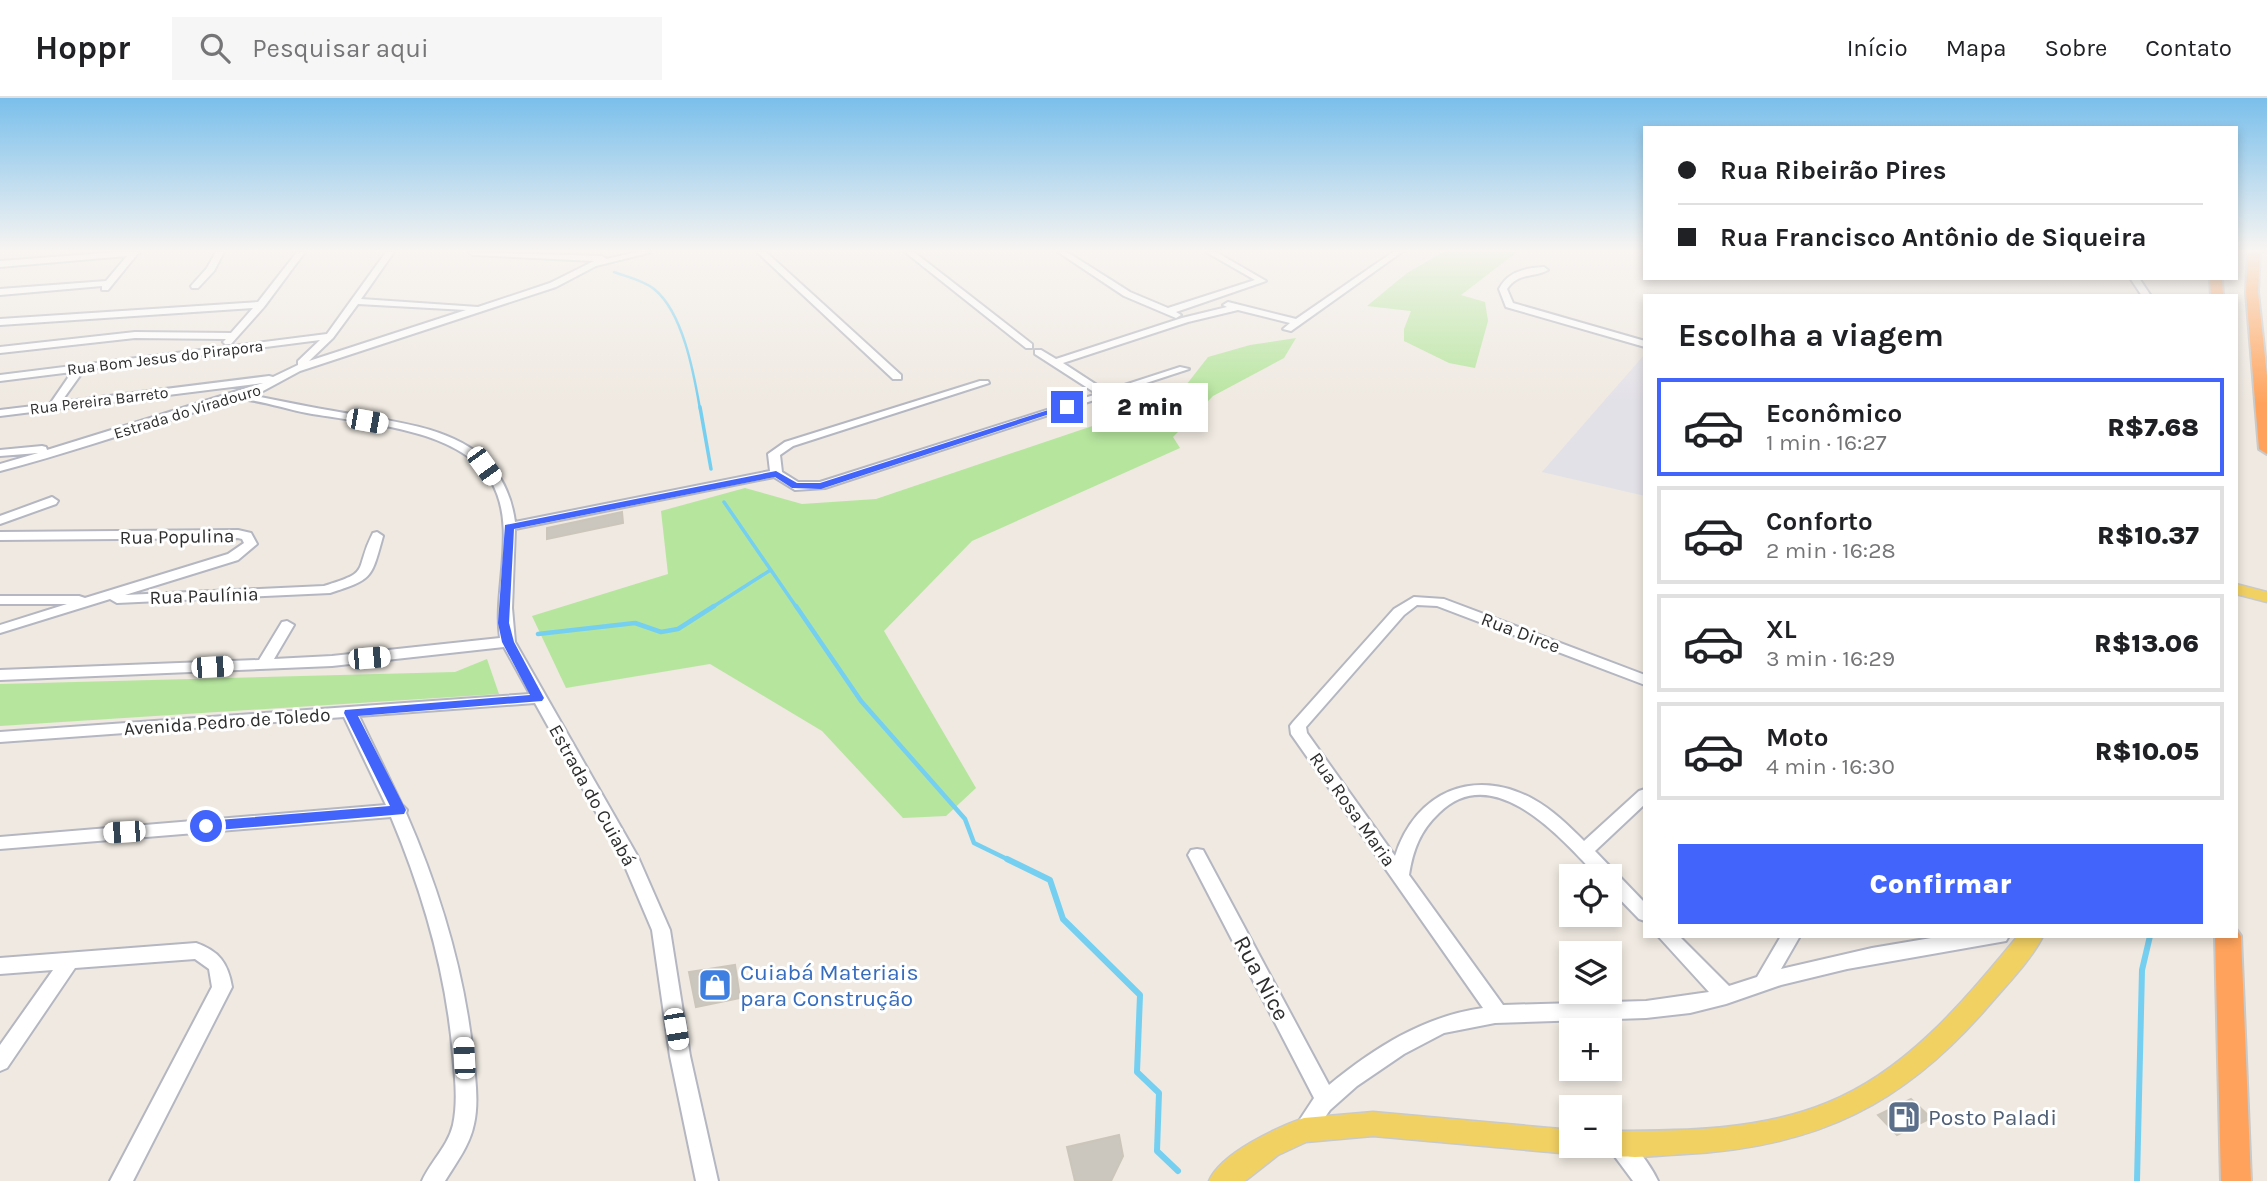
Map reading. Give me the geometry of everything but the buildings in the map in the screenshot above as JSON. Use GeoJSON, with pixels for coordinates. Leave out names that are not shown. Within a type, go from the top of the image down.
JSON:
{"type":"FeatureCollection","features":[{"type":"Feature","properties":{"kind":"highway"},"geometry":{"type":"LineString","coordinates":[[2253,303],[2267,449]]}},
{"type":"Feature","properties":{"kind":"highway"},"geometry":{"type":"LineString","coordinates":[[2228,938],[2236,1181]]}},
{"type":"Feature","properties":{"kind":"main road"},"geometry":{"type":"LineString","coordinates":[[2238,590],[2267,597]]}},
{"type":"Feature","properties":{"kind":"main road"},"geometry":{"type":"LineString","coordinates":[[1622,1142],[1770,1131],[1831,1114],[1882,1086],[1937,1043],[2030,938]]}},
{"type":"Feature","properties":{"kind":"main road"},"geometry":{"type":"LineString","coordinates":[[1223,1181],[1269,1146],[1304,1130],[1373,1124],[1559,1141]]}},
{"type":"Feature","properties":{"kind":"street"},"geometry":{"type":"LineString","coordinates":[[222,349],[263,303]]}},
{"type":"Feature","properties":{"kind":"street"},"geometry":{"type":"LineString","coordinates":[[296,369],[330,336],[355,303]]}},
{"type":"Feature","properties":{"kind":"street"},"geometry":{"type":"LineString","coordinates":[[392,303],[480,309]]}},
{"type":"Feature","properties":{"kind":"street","name":"Estrada do Viradouro"},"geometry":{"type":"LineString","coordinates":[[0,468],[238,396],[272,384],[296,369],[500,303]]}},
{"type":"Feature","properties":{"kind":"street"},"geometry":{"type":"LineString","coordinates":[[816,303],[897,377]]}},
{"type":"Feature","properties":{"kind":"street"},"geometry":{"type":"LineString","coordinates":[[974,303],[1033,349],[1104,394]]}},
{"type":"Feature","properties":{"kind":"street"},"geometry":{"type":"LineString","coordinates":[[1146,303],[1185,320]]}},
{"type":"Feature","properties":{"kind":"street"},"geometry":{"type":"LineString","coordinates":[[1168,311],[1198,303]]}},
{"type":"Feature","properties":{"kind":"street"},"geometry":{"type":"LineString","coordinates":[[1224,303],[1291,325],[1324,303]]}},
{"type":"Feature","properties":{"kind":"street"},"geometry":{"type":"LineString","coordinates":[[1508,303],[1643,343]]}},
{"type":"Feature","properties":{"kind":"street"},"geometry":{"type":"LineString","coordinates":[[0,322],[261,305]]}},
{"type":"Feature","properties":{"kind":"street"},"geometry":{"type":"LineString","coordinates":[[1057,362],[1185,320],[1236,308]]}},
{"type":"Feature","properties":{"kind":"street"},"geometry":{"type":"LineString","coordinates":[[0,350],[126,336],[234,336]]}},
{"type":"Feature","properties":{"kind":"street","name":"Rua Bom Jesus do Pirapora"},"geometry":{"type":"LineString","coordinates":[[0,378],[330,336]]}},
{"type":"Feature","properties":{"kind":"street"},"geometry":{"type":"LineString","coordinates":[[54,405],[81,367]]}},
{"type":"Feature","properties":{"kind":"street"},"geometry":{"type":"LineString","coordinates":[[509,527],[776,473],[795,486],[821,486],[1184,369]]}},
{"type":"Feature","properties":{"kind":"street","name":"Rua Pereira Barreto"},"geometry":{"type":"LineString","coordinates":[[0,413],[282,377]]}},
{"type":"Feature","properties":{"kind":"street"},"geometry":{"type":"LineString","coordinates":[[776,473],[774,454],[789,444],[984,383]]}},
{"type":"Feature","properties":{"kind":"street","name":"Estrada do Cuiabá"},"geometry":{"type":"LineString","coordinates":[[238,396],[389,425],[451,443],[480,462],[497,483],[505,502],[509,527],[504,623],[508,642],[624,848],[661,930],[680,1056],[707,1181]]}},
{"type":"Feature","properties":{"kind":"street"},"geometry":{"type":"LineString","coordinates":[[0,453],[71,447]]}},
{"type":"Feature","properties":{"kind":"street"},"geometry":{"type":"LineString","coordinates":[[0,520],[52,501]]}},
{"type":"Feature","properties":{"kind":"street","name":"Rua Populina"},"geometry":{"type":"LineString","coordinates":[[0,536],[238,534],[251,540],[244,551],[233,557],[0,629]]}},
{"type":"Feature","properties":{"kind":"street","name":"Rua Paulínia"},"geometry":{"type":"LineString","coordinates":[[0,600],[95,600],[325,590],[357,580],[367,571],[377,536]]}},
{"type":"Feature","properties":{"kind":"street","name":"Rua Dirce"},"geometry":{"type":"LineString","coordinates":[[1399,612],[1414,601],[1439,602],[1643,679]]}},
{"type":"Feature","properties":{"kind":"street","name":"Rua Rosa Maria"},"geometry":{"type":"LineString","coordinates":[[1399,612],[1298,726],[1299,734],[1499,1015]]}},
{"type":"Feature","properties":{"kind":"street"},"geometry":{"type":"LineString","coordinates":[[264,665],[287,625]]}},
{"type":"Feature","properties":{"kind":"street"},"geometry":{"type":"LineString","coordinates":[[0,675],[264,665],[377,657],[508,642]]}},
{"type":"Feature","properties":{"kind":"street","name":"Avenida Pedro de Toledo"},"geometry":{"type":"LineString","coordinates":[[0,737],[538,698]]}},
{"type":"Feature","properties":{"kind":"street"},"geometry":{"type":"LineString","coordinates":[[350,713],[399,810],[429,888],[457,999],[463,1037],[463,1129],[433,1181]]}},
{"type":"Feature","properties":{"kind":"street"},"geometry":{"type":"LineString","coordinates":[[1400,875],[1407,842],[1425,815],[1441,801],[1459,793],[1498,789],[1530,804],[1596,864]]}},
{"type":"Feature","properties":{"kind":"street"},"geometry":{"type":"LineString","coordinates":[[1584,851],[1643,797]]}},
{"type":"Feature","properties":{"kind":"street"},"geometry":{"type":"LineString","coordinates":[[0,843],[399,810]]}},
{"type":"Feature","properties":{"kind":"street","name":"Rua Nice"},"geometry":{"type":"LineString","coordinates":[[1198,855],[1326,1100]]}},
{"type":"Feature","properties":{"kind":"street"},"geometry":{"type":"LineString","coordinates":[[1622,890],[1643,912]]}},
{"type":"Feature","properties":{"kind":"street"},"geometry":{"type":"LineString","coordinates":[[1669,938],[1726,996]]}},
{"type":"Feature","properties":{"kind":"street"},"geometry":{"type":"LineString","coordinates":[[1764,982],[1790,938]]}},
{"type":"Feature","properties":{"kind":"street"},"geometry":{"type":"LineString","coordinates":[[1304,1130],[1326,1100],[1412,1039],[1461,1020],[1499,1015],[1629,1012],[1676,1007],[1726,996],[1764,982],[1912,947],[1984,938]]}},
{"type":"Feature","properties":{"kind":"street"},"geometry":{"type":"LineString","coordinates":[[0,966],[195,951],[212,957],[220,968],[222,987],[121,1181]]}},
{"type":"Feature","properties":{"kind":"street"},"geometry":{"type":"LineString","coordinates":[[0,1062],[69,961]]}},
{"type":"Feature","properties":{"kind":"street"},"geometry":{"type":"LineString","coordinates":[[1622,1153],[1647,1181]]}},
{"type":"Feature","properties":{"kind":"shaded area"},"geometry":{"type":"Polygon","coordinates":[[[1643,356],[1643,496],[1542,472],[1643,356]]]}},
{"type":"Feature","properties":{"kind":"green space"},"geometry":{"type":"Polygon","coordinates":[[[1371,303],[1485,303],[1488,321],[1475,368],[1449,363],[1404,341],[1404,329],[1411,311],[1367,306],[1371,303]]]}},
{"type":"Feature","properties":{"kind":"green space"},"geometry":{"type":"Polygon","coordinates":[[[1296,338],[1284,358],[1213,396],[1173,437],[1180,448],[972,541],[884,631],[976,788],[946,816],[903,818],[822,731],[710,664],[566,688],[532,616],[668,574],[661,511],[745,488],[802,504],[876,499],[1134,412],[1183,389],[1208,357],[1250,345],[1296,338]]]}},
{"type":"Feature","properties":{"kind":"green space"},"geometry":{"type":"Polygon","coordinates":[[[487,659],[499,694],[0,726],[0,684],[455,672],[487,659]]]}},
{"type":"Feature","properties":{"kind":"waterway"},"geometry":{"type":"LineString","coordinates":[[666,303],[686,344],[700,409]]}},
{"type":"Feature","properties":{"kind":"waterway"},"geometry":{"type":"LineString","coordinates":[[700,407],[711,469]]}},
{"type":"Feature","properties":{"kind":"waterway"},"geometry":{"type":"LineString","coordinates":[[724,502],[797,608]]}},
{"type":"Feature","properties":{"kind":"waterway"},"geometry":{"type":"LineString","coordinates":[[711,608],[769,571]]}},
{"type":"Feature","properties":{"kind":"waterway"},"geometry":{"type":"LineString","coordinates":[[538,634],[635,623],[661,632],[678,629],[714,606]]}},
{"type":"Feature","properties":{"kind":"waterway"},"geometry":{"type":"LineString","coordinates":[[796,606],[861,701],[965,819],[974,843],[1011,861]]}},
{"type":"Feature","properties":{"kind":"waterway"},"geometry":{"type":"LineString","coordinates":[[1007,859],[1050,880],[1063,919],[1140,995],[1137,1072],[1159,1093],[1157,1151],[1178,1171]]}},
{"type":"Feature","properties":{"kind":"waterway"},"geometry":{"type":"LineString","coordinates":[[2137,1181],[2142,970],[2150,938]]}},
{"type":"Feature","properties":{"kind":"place","name":"Cuiabá Materiais para Construção"},"geometry":{"type":"Point","coordinates":[715,985]}},
{"type":"Feature","properties":{"kind":"place","name":"Posto Paladi"},"geometry":{"type":"Point","coordinates":[1904,1117]}},
{"type":"Feature","properties":{"kind":"route"},"geometry":{"type":"LineString","coordinates":[[206,826],[399,810],[350,713],[538,698],[508,642],[504,623],[509,527],[776,473],[795,486],[821,486],[1067,407]]}}]}
